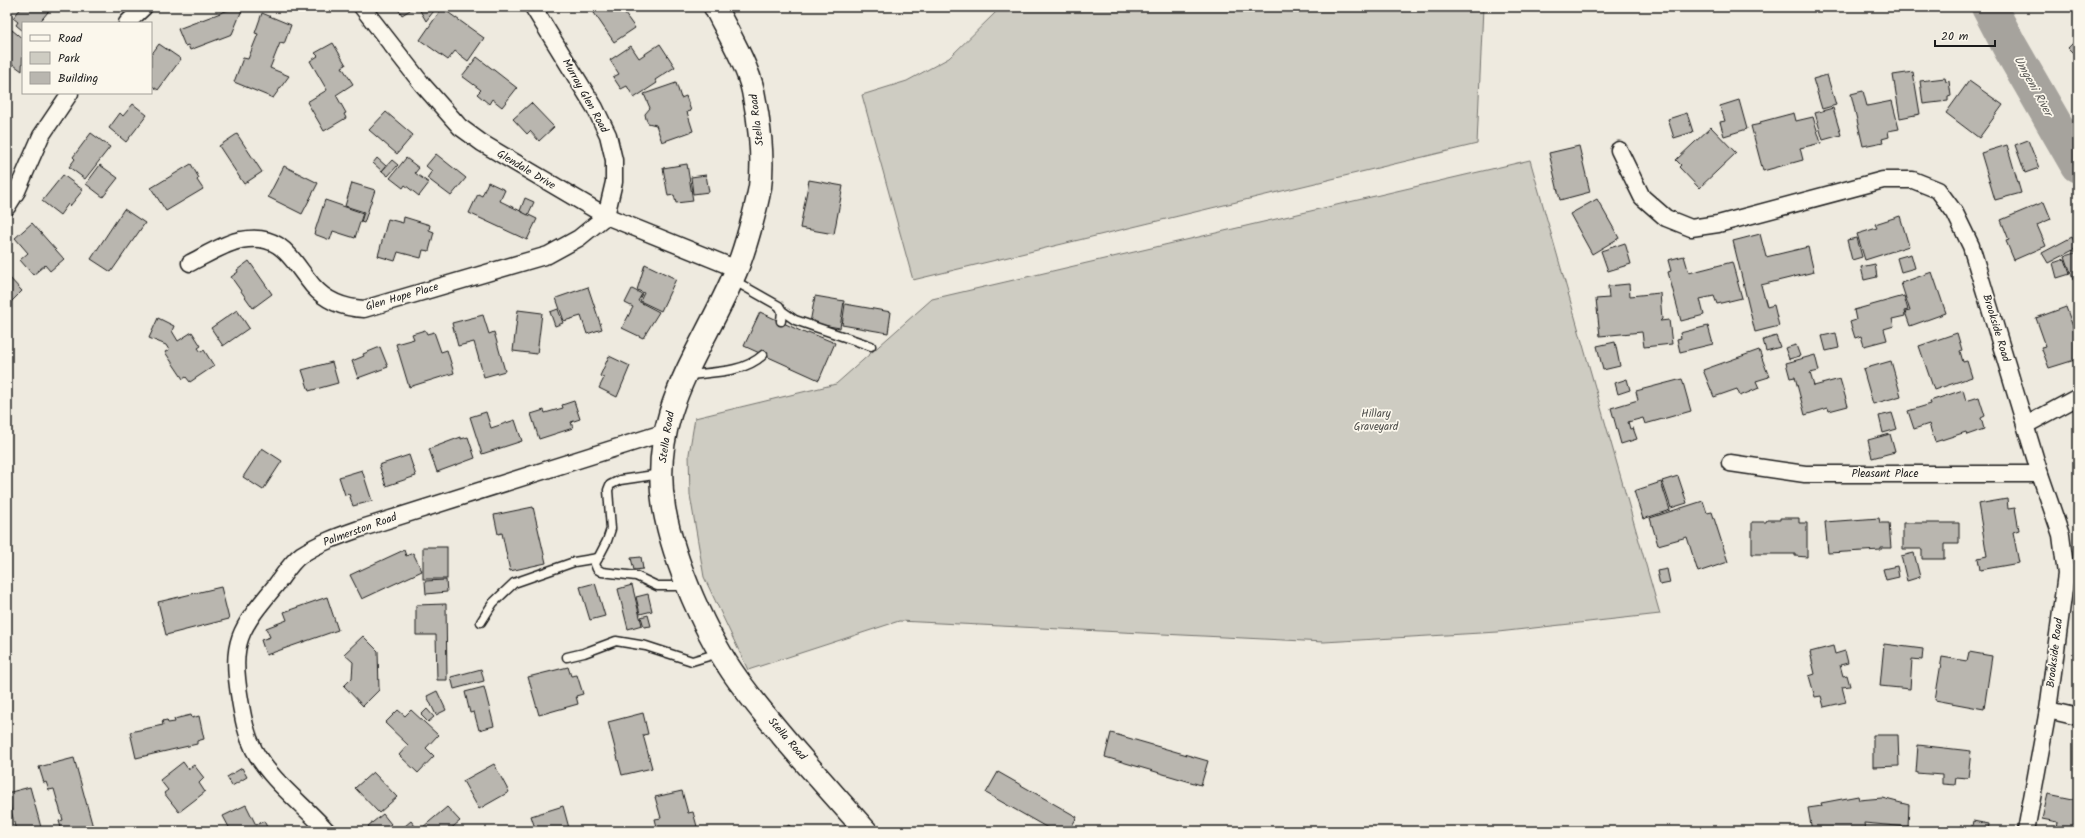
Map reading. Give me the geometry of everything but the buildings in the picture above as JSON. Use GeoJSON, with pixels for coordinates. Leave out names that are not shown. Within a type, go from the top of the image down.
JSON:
{"type":"FeatureCollection","features":[{"type":"Feature","properties":{"kind":"main road","name":"Stella Road"},"geometry":{"type":"LineString","coordinates":[[716,7],[753,88],[760,134],[760,186],[734,274],[683,375],[674,400],[666,432],[662,474],[664,508],[687,586],[706,626],[737,679],[866,831]]}},
{"type":"Feature","properties":{"kind":"street"},"geometry":{"type":"LineString","coordinates":[[128,22],[144,7]]}},
{"type":"Feature","properties":{"kind":"street","name":"Glendale Drive"},"geometry":{"type":"LineString","coordinates":[[362,7],[422,84],[460,127],[512,162],[606,216],[734,274]]}},
{"type":"Feature","properties":{"kind":"street","name":"Murray Glen Road"},"geometry":{"type":"LineString","coordinates":[[533,7],[595,108],[608,135],[614,160],[614,182],[606,216]]}},
{"type":"Feature","properties":{"kind":"street"},"geometry":{"type":"LineString","coordinates":[[7,207],[17,191],[41,136],[69,94]]}},
{"type":"Feature","properties":{"kind":"street","name":"Brookside Road"},"geometry":{"type":"LineString","coordinates":[[1620,150],[1642,197],[1666,218],[1691,228],[1718,224],[1883,180],[1913,180],[1938,190],[1955,213],[1971,246],[2040,474],[2061,535],[2066,574],[2048,710],[2026,831]]}},
{"type":"Feature","properties":{"kind":"street","name":"Glen Hope Place"},"geometry":{"type":"LineString","coordinates":[[190,263],[240,240],[258,239],[272,242],[285,249],[313,286],[322,295],[336,303],[350,308],[364,309],[548,255],[579,238],[606,216]]}},
{"type":"Feature","properties":{"kind":"street"},"geometry":{"type":"LineString","coordinates":[[2026,425],[2078,397]]}},
{"type":"Feature","properties":{"kind":"street","name":"Palmerston Road"},"geometry":{"type":"LineString","coordinates":[[327,831],[271,774],[254,750],[243,722],[235,672],[236,650],[244,628],[250,617],[300,556],[325,542],[359,529],[666,432]]}},
{"type":"Feature","properties":{"kind":"street","name":"Pleasant Place"},"geometry":{"type":"LineString","coordinates":[[1730,463],[1805,474],[2040,474]]}},
{"type":"Feature","properties":{"kind":"street"},"geometry":{"type":"LineString","coordinates":[[2048,710],[2078,717]]}},
{"type":"Feature","properties":{"kind":"lane"},"geometry":{"type":"LineString","coordinates":[[734,274],[779,306],[782,311],[795,320],[871,346]]}},
{"type":"Feature","properties":{"kind":"lane"},"geometry":{"type":"LineString","coordinates":[[781,322],[782,311]]}},
{"type":"Feature","properties":{"kind":"lane"},"geometry":{"type":"LineString","coordinates":[[683,375],[745,367],[764,355]]}},
{"type":"Feature","properties":{"kind":"lane"},"geometry":{"type":"LineString","coordinates":[[662,474],[620,480],[610,485],[608,490],[610,529],[607,541],[595,564],[597,569],[602,572],[636,576],[657,586],[687,586]]}},
{"type":"Feature","properties":{"kind":"lane"},"geometry":{"type":"LineString","coordinates":[[481,622],[493,603],[514,583],[574,562],[598,558]]}},
{"type":"Feature","properties":{"kind":"lane"},"geometry":{"type":"LineString","coordinates":[[567,657],[584,653],[616,641],[646,646],[692,661],[722,652]]}},
{"type":"Feature","properties":{"kind":"green space"},"geometry":{"type":"Polygon","coordinates":[[[999,7],[1483,7],[1477,144],[913,280],[862,95],[907,81],[949,58],[995,13],[999,7]]]}},
{"type":"Feature","properties":{"kind":"green space","name":"Hillary Graveyard"},"geometry":{"type":"Polygon","coordinates":[[[1530,160],[1660,614],[1498,632],[1324,642],[899,621],[748,670],[704,577],[690,495],[689,454],[695,418],[836,384],[932,299],[1530,160]]]}},
{"type":"Feature","properties":{"kind":"waterway","name":"Umgeni River"},"geometry":{"type":"LineString","coordinates":[[1989,7],[2010,47],[2078,165]]}}]}
